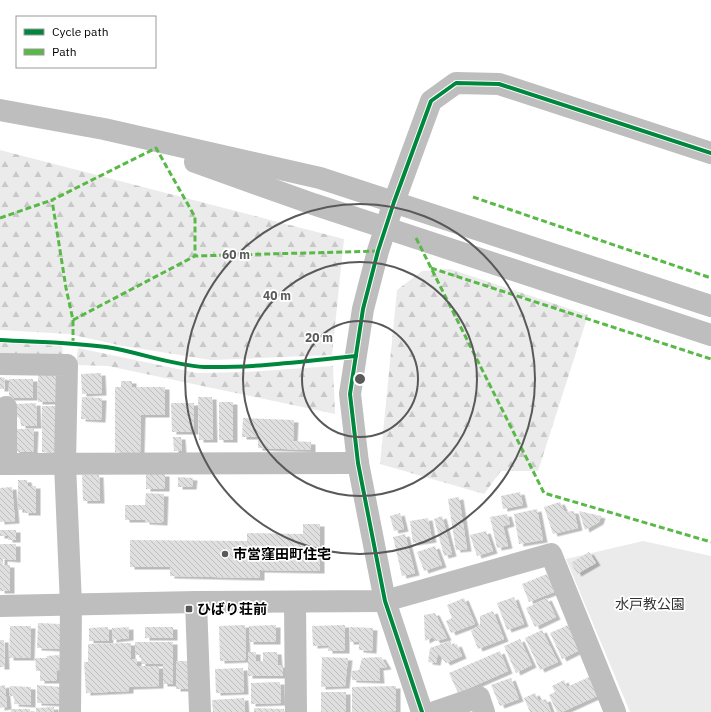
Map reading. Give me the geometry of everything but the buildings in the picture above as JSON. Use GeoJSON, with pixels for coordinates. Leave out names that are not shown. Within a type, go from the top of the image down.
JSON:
{"type":"FeatureCollection","features":[{"type":"Feature","properties":{"kind":"street"},"geometry":{"type":"LineString","coordinates":[[422,712],[385,601],[358,464],[350,394],[363,308],[385,228],[431,101],[456,83],[499,84],[711,154]]}},
{"type":"Feature","properties":{"kind":"street"},"geometry":{"type":"LineString","coordinates":[[0,110],[104,129],[320,178],[711,306]]}},
{"type":"Feature","properties":{"kind":"street"},"geometry":{"type":"LineString","coordinates":[[104,129],[313,204],[711,335]]}},
{"type":"Feature","properties":{"kind":"street"},"geometry":{"type":"LineString","coordinates":[[0,364],[67,365],[65,464],[71,605],[70,712]]}},
{"type":"Feature","properties":{"kind":"street"},"geometry":{"type":"LineString","coordinates":[[6,407],[3,464],[358,464]]}},
{"type":"Feature","properties":{"kind":"street"},"geometry":{"type":"LineString","coordinates":[[0,606],[196,602],[385,601],[551,554],[615,712]]}},
{"type":"Feature","properties":{"kind":"street"},"geometry":{"type":"LineString","coordinates":[[196,602],[200,712]]}},
{"type":"Feature","properties":{"kind":"street"},"geometry":{"type":"LineString","coordinates":[[295,602],[296,712]]}},
{"type":"Feature","properties":{"kind":"street"},"geometry":{"type":"LineString","coordinates":[[435,712],[479,697],[484,712]]}},
{"type":"Feature","properties":{"kind":"green space"},"geometry":{"type":"Polygon","coordinates":[[[0,150],[344,239],[332,355],[211,360],[123,346],[69,334],[0,330],[0,150]]]}},
{"type":"Feature","properties":{"kind":"green space"},"geometry":{"type":"Polygon","coordinates":[[[450,269],[588,315],[538,471],[501,471],[484,494],[380,464],[397,290],[422,271],[450,269]]]}},
{"type":"Feature","properties":{"kind":"green space"},"geometry":{"type":"Polygon","coordinates":[[[0,342],[62,346],[64,362],[0,361],[0,342]]]}},
{"type":"Feature","properties":{"kind":"green space"},"geometry":{"type":"Polygon","coordinates":[[[78,348],[197,373],[247,372],[333,366],[335,414],[108,366],[76,365],[78,348]]]}},
{"type":"Feature","properties":{"kind":"green space","name":"水戸教公園"},"geometry":{"type":"Polygon","coordinates":[[[643,541],[711,556],[711,712],[630,712],[566,559],[643,541]]]}},
{"type":"Feature","properties":{"kind":"marked path"},"geometry":{"type":"LineString","coordinates":[[73,344],[73,320],[66,288],[52,200],[156,148],[195,217],[195,256]]}},
{"type":"Feature","properties":{"kind":"marked path"},"geometry":{"type":"LineString","coordinates":[[473,197],[711,278]]}},
{"type":"Feature","properties":{"kind":"marked path"},"geometry":{"type":"LineString","coordinates":[[0,218],[52,200]]}},
{"type":"Feature","properties":{"kind":"marked path"},"geometry":{"type":"LineString","coordinates":[[416,238],[544,493],[711,542]]}},
{"type":"Feature","properties":{"kind":"marked path"},"geometry":{"type":"LineString","coordinates":[[73,320],[195,256],[378,251]]}},
{"type":"Feature","properties":{"kind":"marked path"},"geometry":{"type":"LineString","coordinates":[[431,268],[711,359]]}},
{"type":"Feature","properties":{"kind":"cycle path"},"geometry":{"type":"LineString","coordinates":[[422,712],[385,601],[358,463],[350,394],[363,309],[378,251],[394,202],[431,101],[456,83],[499,84],[711,153]]}},
{"type":"Feature","properties":{"kind":"cycle path"},"geometry":{"type":"LineString","coordinates":[[0,340],[93,345],[179,364],[204,367],[261,365],[356,356]]}},
{"type":"Feature","properties":{"kind":"place","name":"市営窪田町住宅"},"geometry":{"type":"Point","coordinates":[225,554]}},
{"type":"Feature","properties":{"kind":"place","name":"ひばり荘前"},"geometry":{"type":"Point","coordinates":[189,609]}}]}
